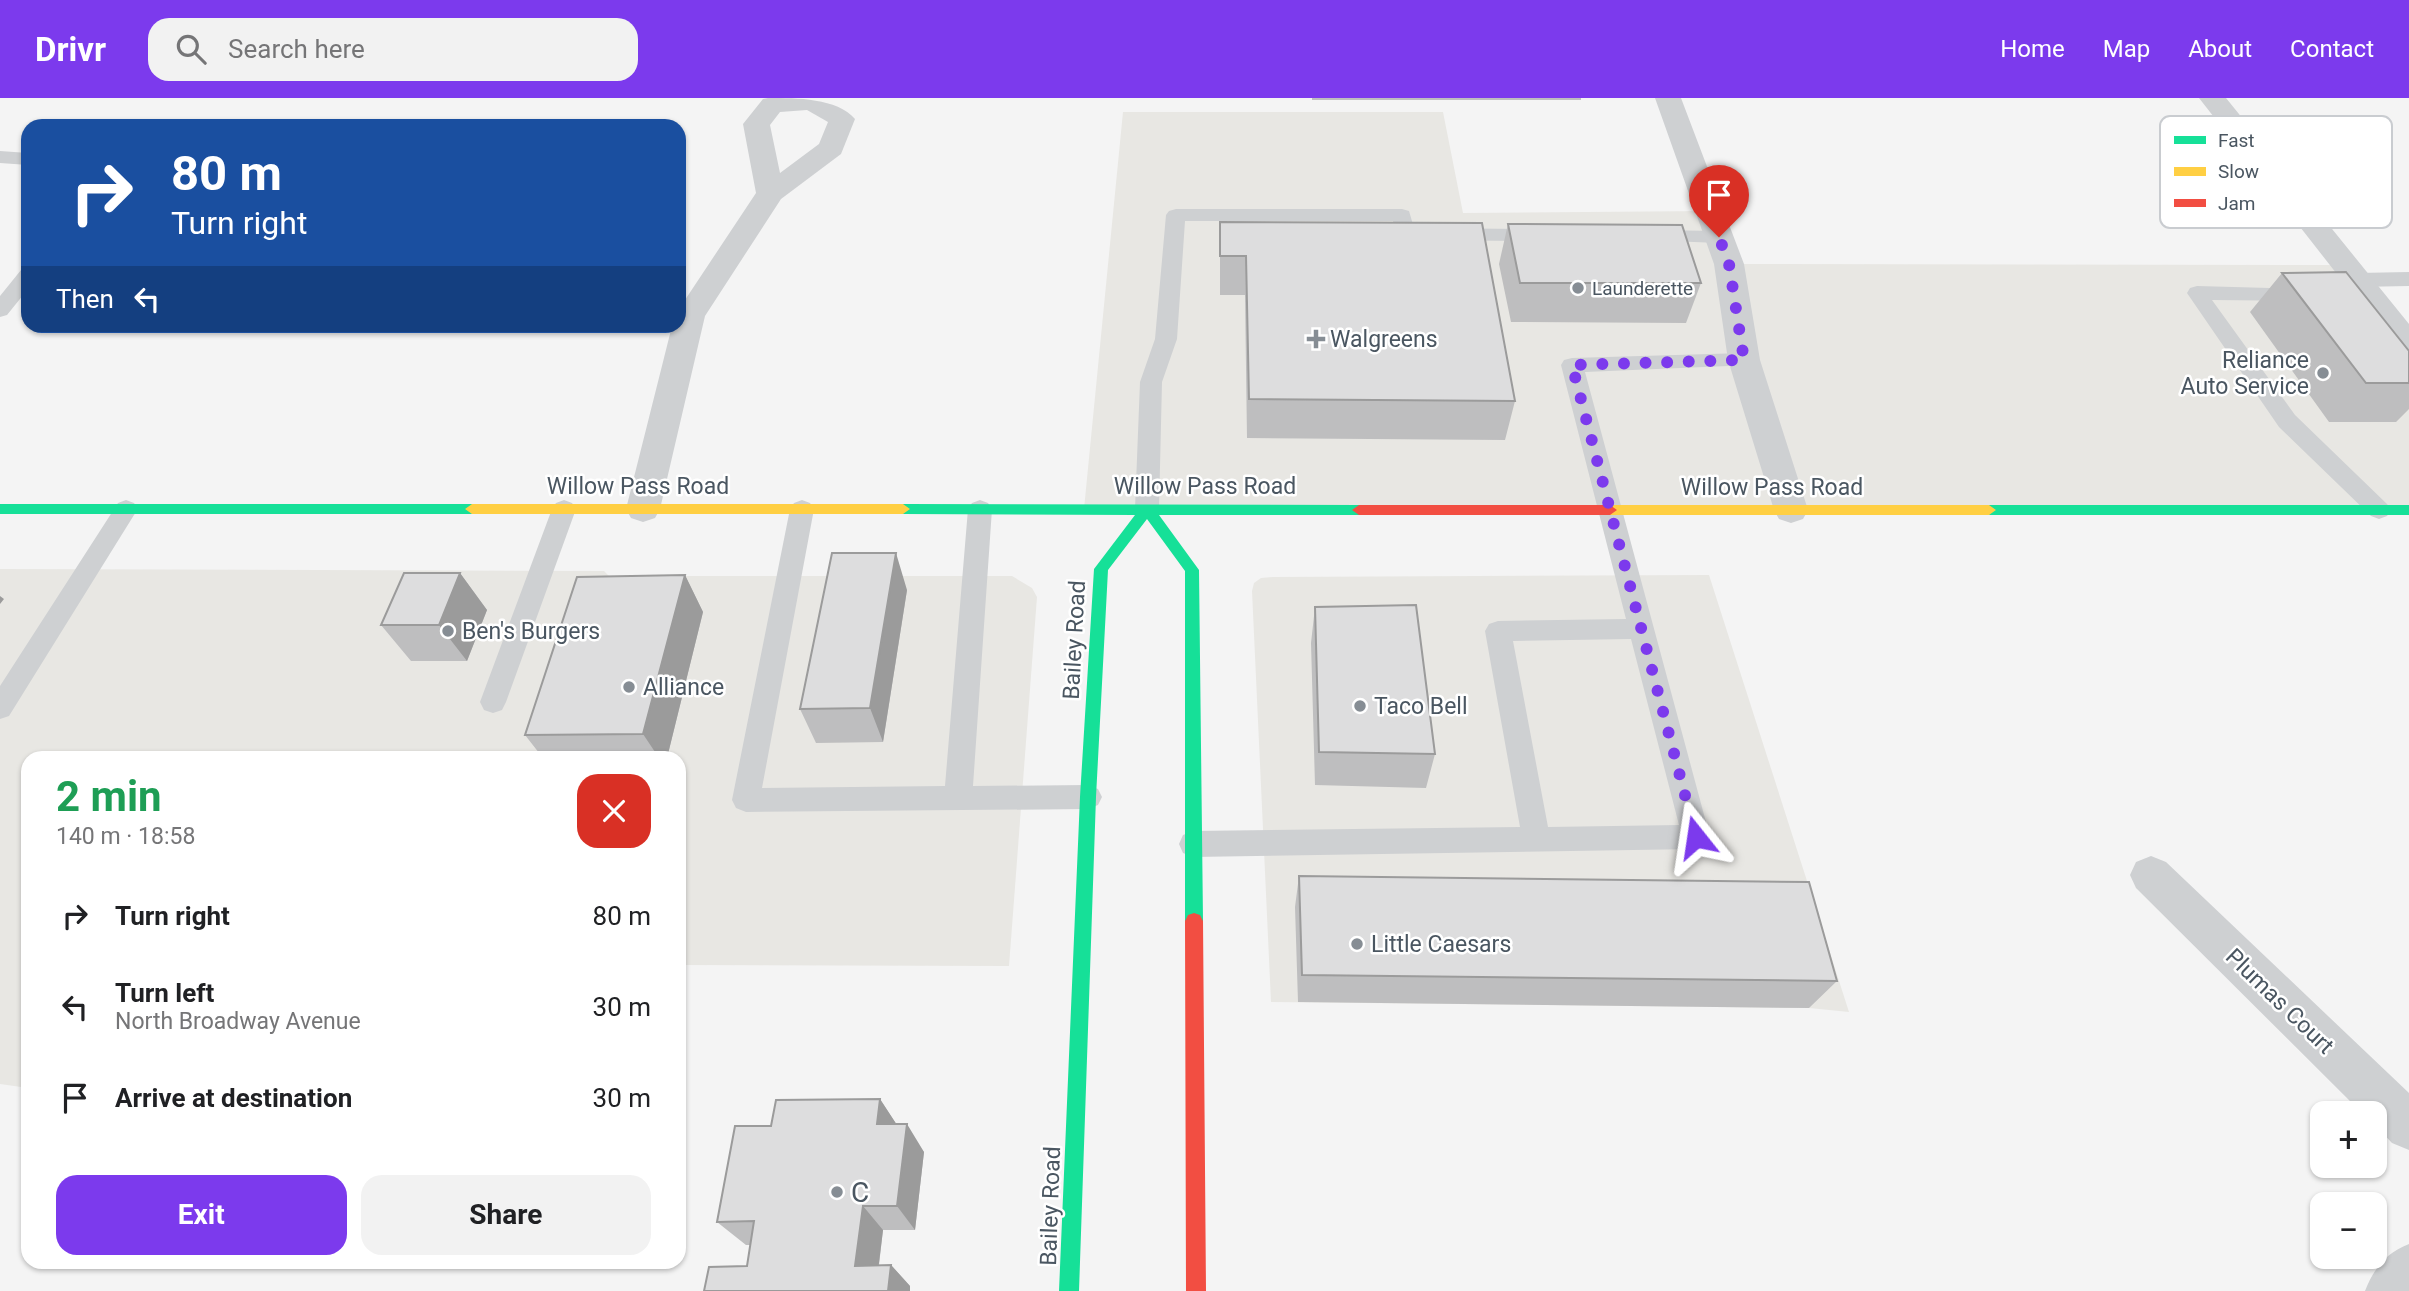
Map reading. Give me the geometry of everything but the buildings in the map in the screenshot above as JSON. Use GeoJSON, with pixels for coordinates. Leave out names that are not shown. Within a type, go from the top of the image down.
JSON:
{"type":"FeatureCollection","features":[{"type":"Feature","properties":{"kind":"main road","name":"Willow Pass Road"},"geometry":{"type":"LineString","coordinates":[[0,509],[2409,510]]}},
{"type":"Feature","properties":{"kind":"main road","name":"Bailey Road"},"geometry":{"type":"LineString","coordinates":[[1069,1291],[1088,797],[1101,569],[1147,509]]}},
{"type":"Feature","properties":{"kind":"main road"},"geometry":{"type":"LineString","coordinates":[[1147,509],[1192,570],[1196,1291]]}},
{"type":"Feature","properties":{"kind":"street"},"geometry":{"type":"LineString","coordinates":[[1668,98],[1729,264],[1744,360],[1791,510]]}},
{"type":"Feature","properties":{"kind":"street"},"geometry":{"type":"LineString","coordinates":[[2212,98],[2226,116]]}},
{"type":"Feature","properties":{"kind":"street"},"geometry":{"type":"LineString","coordinates":[[686,332],[690,316],[771,193]]}},
{"type":"Feature","properties":{"kind":"street"},"geometry":{"type":"LineString","coordinates":[[2310,228],[2356,289],[2409,345]]}},
{"type":"Feature","properties":{"kind":"street"},"geometry":{"type":"LineString","coordinates":[[643,509],[686,333]]}},
{"type":"Feature","properties":{"kind":"street","name":"Plumas Court"},"geometry":{"type":"LineString","coordinates":[[2151,875],[2409,1126]]}},
{"type":"Feature","properties":{"kind":"street"},"geometry":{"type":"LineString","coordinates":[[2390,1291],[2409,1269]]}},
{"type":"Feature","properties":{"kind":"lane"},"geometry":{"type":"LineString","coordinates":[[0,157],[21,158]]}},
{"type":"Feature","properties":{"kind":"lane"},"geometry":{"type":"LineString","coordinates":[[1147,509],[1152,382],[1166,339],[1176,215],[1402,215],[1405,234],[1555,235]]}},
{"type":"Feature","properties":{"kind":"lane"},"geometry":{"type":"LineString","coordinates":[[1637,236],[1719,237]]}},
{"type":"Feature","properties":{"kind":"lane"},"geometry":{"type":"LineString","coordinates":[[2356,289],[2409,279]]}},
{"type":"Feature","properties":{"kind":"lane"},"geometry":{"type":"LineString","coordinates":[[0,310],[14,286]]}},
{"type":"Feature","properties":{"kind":"lane"},"geometry":{"type":"LineString","coordinates":[[2316,294],[2197,293],[2287,421],[2379,510]]}},
{"type":"Feature","properties":{"kind":"lane"},"geometry":{"type":"LineString","coordinates":[[1193,844],[1696,837],[1572,365],[1744,360]]}},
{"type":"Feature","properties":{"kind":"lane"},"geometry":{"type":"LineString","coordinates":[[0,708],[126,509]]}},
{"type":"Feature","properties":{"kind":"lane"},"geometry":{"type":"LineString","coordinates":[[493,702],[564,509]]}},
{"type":"Feature","properties":{"kind":"lane"},"geometry":{"type":"LineString","coordinates":[[802,509],[746,800],[1088,797]]}},
{"type":"Feature","properties":{"kind":"lane"},"geometry":{"type":"LineString","coordinates":[[958,797],[980,509]]}},
{"type":"Feature","properties":{"kind":"lane"},"geometry":{"type":"LineString","coordinates":[[1536,840],[1498,631],[1641,629]]}},
{"type":"Feature","properties":{"kind":"shaded area"},"geometry":{"type":"Polygon","coordinates":[[[1123,112],[1443,112],[1463,213],[1710,211],[1729,264],[2345,265],[2409,345],[2409,510],[1084,509],[1123,112]]]}},
{"type":"Feature","properties":{"kind":"shaded area"},"geometry":{"type":"Polygon","coordinates":[[[0,569],[604,571],[609,576],[1012,576],[1032,588],[1037,597],[1009,966],[686,965],[686,751],[21,751],[21,1087],[0,1084],[0,569]]]}},
{"type":"Feature","properties":{"kind":"shaded area"},"geometry":{"type":"Polygon","coordinates":[[[1709,575],[1849,1012],[1809,1008],[1271,1002],[1252,591],[1254,583],[1261,578],[1273,577],[1709,575]]]}},
{"type":"Feature","properties":{"kind":"traffic: fast"},"geometry":{"type":"LineString","coordinates":[[0,509],[472,509]]}},
{"type":"Feature","properties":{"kind":"traffic: fast"},"geometry":{"type":"LineString","coordinates":[[903,509],[1359,510]]}},
{"type":"Feature","properties":{"kind":"traffic: fast"},"geometry":{"type":"LineString","coordinates":[[1147,509],[1192,570],[1194,921]]}},
{"type":"Feature","properties":{"kind":"traffic: fast"},"geometry":{"type":"LineString","coordinates":[[1069,1291],[1088,797],[1101,569],[1147,509]]}},
{"type":"Feature","properties":{"kind":"traffic: fast"},"geometry":{"type":"LineString","coordinates":[[1989,510],[2409,510]]}},
{"type":"Feature","properties":{"kind":"traffic: slow"},"geometry":{"type":"LineString","coordinates":[[472,509],[903,509]]}},
{"type":"Feature","properties":{"kind":"traffic: slow"},"geometry":{"type":"LineString","coordinates":[[1610,510],[1989,510]]}},
{"type":"Feature","properties":{"kind":"traffic: jam"},"geometry":{"type":"LineString","coordinates":[[1359,510],[1610,510]]}},
{"type":"Feature","properties":{"kind":"traffic: jam"},"geometry":{"type":"LineString","coordinates":[[1194,921],[1196,1291]]}},
{"type":"Feature","properties":{"kind":"place","name":"Launderette"},"geometry":{"type":"Point","coordinates":[1578,288]}},
{"type":"Feature","properties":{"kind":"place","name":"Walgreens"},"geometry":{"type":"Point","coordinates":[1316,339]}},
{"type":"Feature","properties":{"kind":"place","name":"Reliance Auto Service"},"geometry":{"type":"Point","coordinates":[2323,373]}},
{"type":"Feature","properties":{"kind":"place","name":"Ben's Burgers"},"geometry":{"type":"Point","coordinates":[448,631]}},
{"type":"Feature","properties":{"kind":"place","name":"Alliance"},"geometry":{"type":"Point","coordinates":[629,687]}},
{"type":"Feature","properties":{"kind":"place","name":"Taco Bell"},"geometry":{"type":"Point","coordinates":[1360,706]}},
{"type":"Feature","properties":{"kind":"place","name":"Little Caesars"},"geometry":{"type":"Point","coordinates":[1357,944]}},
{"type":"Feature","properties":{"kind":"place","name":"C"},"geometry":{"type":"Point","coordinates":[837,1192]}},
{"type":"Feature","properties":{"kind":"route"},"geometry":{"type":"LineString","coordinates":[[1696,837],[1572,365],[1744,360],[1729,264],[1719,237]]}}]}
